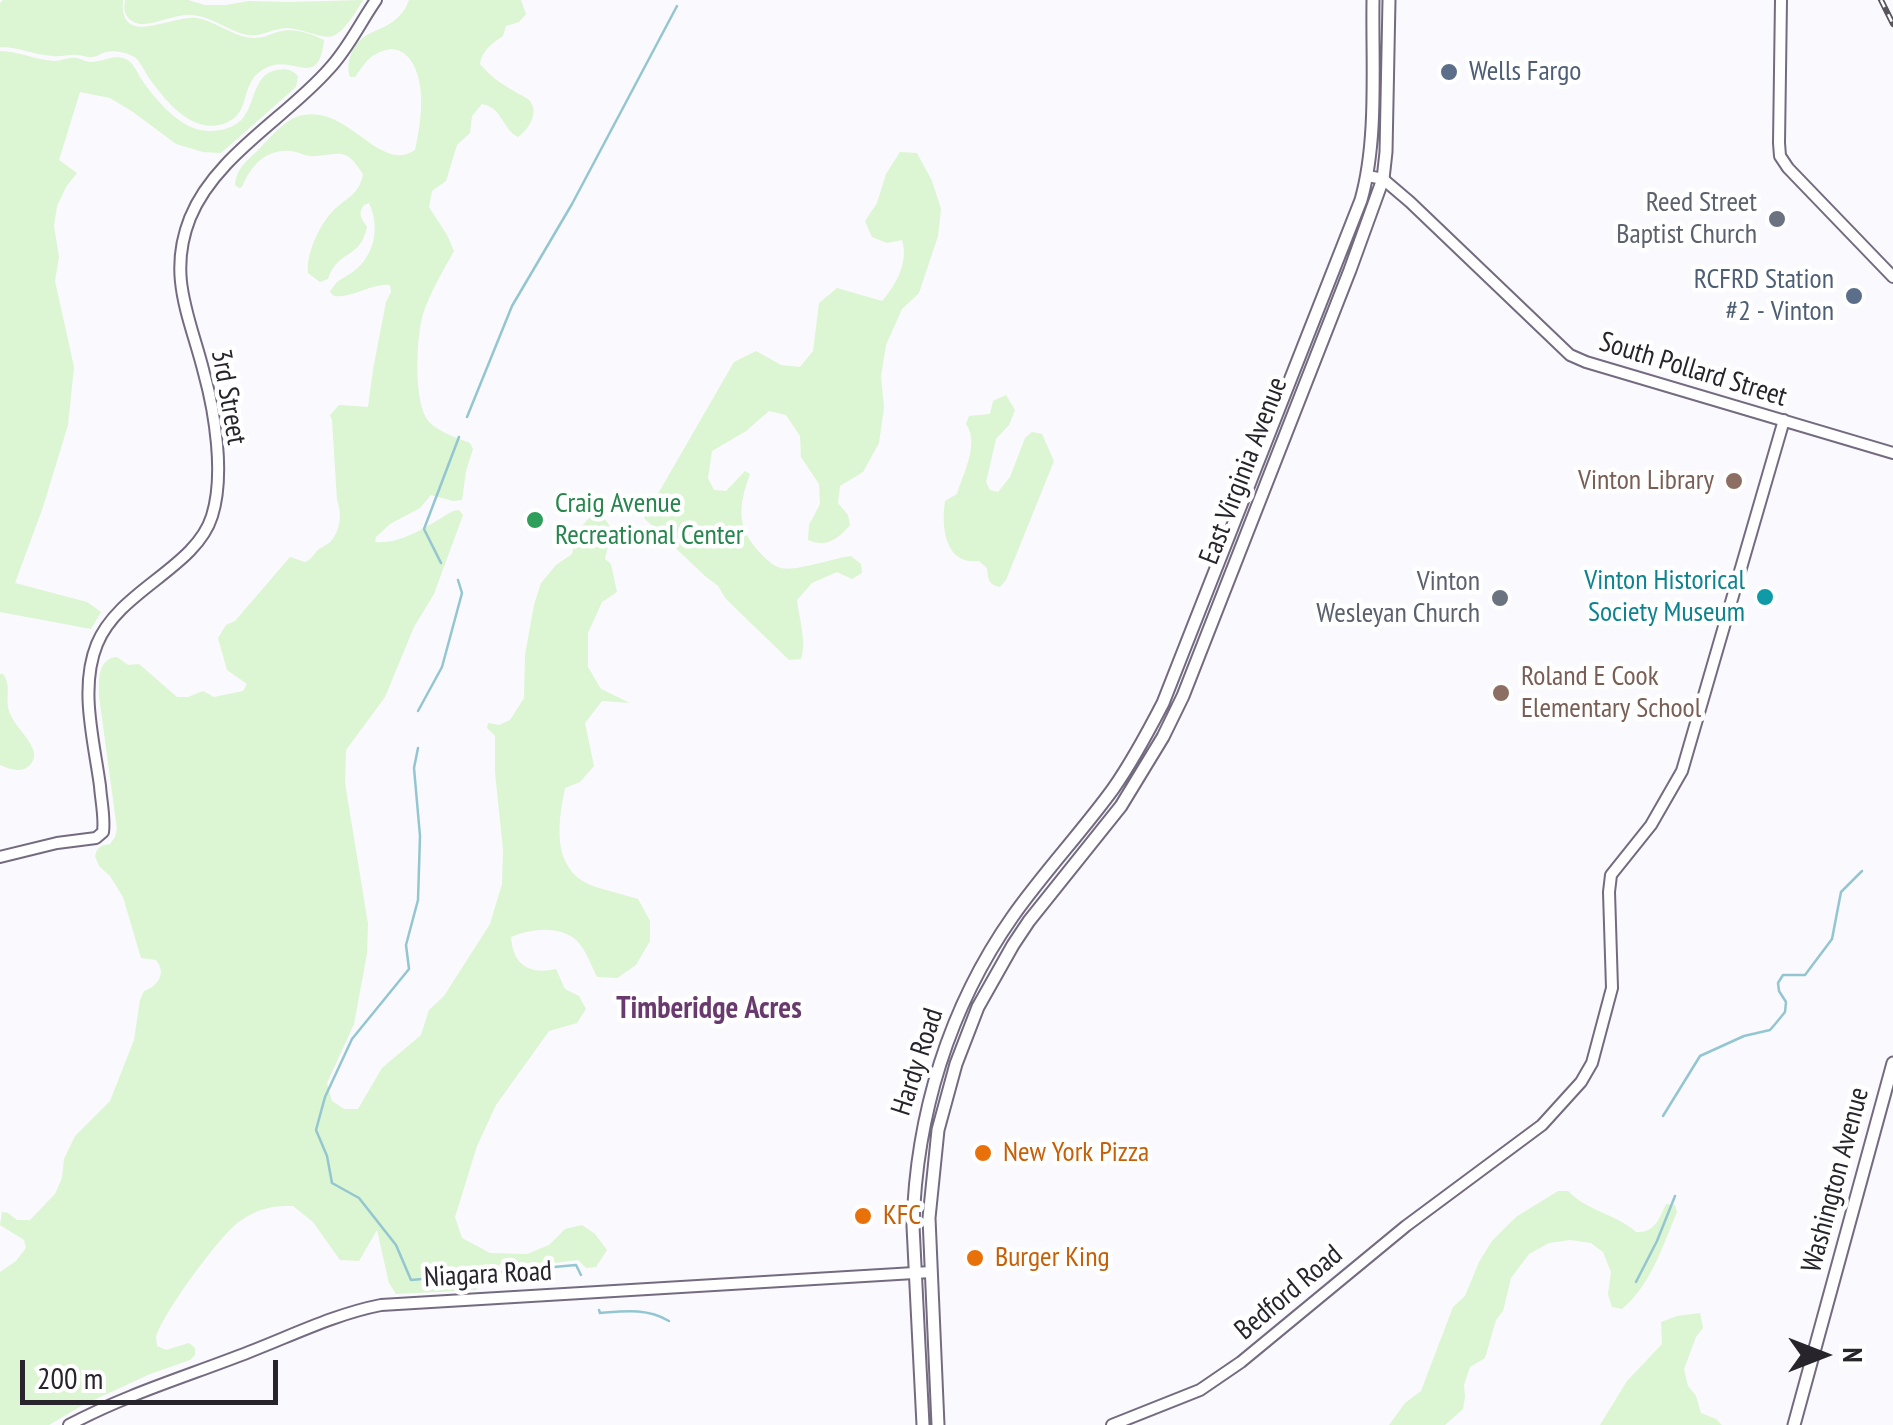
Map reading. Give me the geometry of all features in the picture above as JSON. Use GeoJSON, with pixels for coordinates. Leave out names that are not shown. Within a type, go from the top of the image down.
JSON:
{"type":"FeatureCollection","features":[{"type":"Feature","properties":{"kind":"main road","name":"East Virginia Avenue"},"geometry":{"type":"LineString","coordinates":[[1128,766],[1163,703],[1361,200],[1372,137],[1373,0]]}},
{"type":"Feature","properties":{"kind":"main road","name":"East Virginia Avenue"},"geometry":{"type":"LineString","coordinates":[[1140,776],[1182,696],[1383,179],[1389,0]]}},
{"type":"Feature","properties":{"kind":"main road","name":"Hardy Road"},"geometry":{"type":"LineString","coordinates":[[923,1425],[914,1196],[920,1142],[934,1080],[959,1012],[1012,917],[1092,818],[1128,766]]}},
{"type":"Feature","properties":{"kind":"main road","name":"Hardy Road"},"geometry":{"type":"LineString","coordinates":[[938,1425],[929,1218],[933,1164],[946,1096],[968,1030],[993,978],[1021,933],[1140,776]]}},
{"type":"Feature","properties":{"kind":"main road","name":"Washington Avenue"},"geometry":{"type":"LineString","coordinates":[[1794,1425],[1893,1063]]}},
{"type":"Feature","properties":{"kind":"street","name":"3rd Street"},"geometry":{"type":"LineString","coordinates":[[0,857],[96,838],[102,832],[89,702],[95,649],[105,628],[121,609],[196,544],[207,528],[215,503],[217,467],[210,396],[181,290],[180,257],[188,222],[222,169],[331,68],[376,0]]}},
{"type":"Feature","properties":{"kind":"street"},"geometry":{"type":"LineString","coordinates":[[1781,0],[1780,156],[1893,277]]}},
{"type":"Feature","properties":{"kind":"street"},"geometry":{"type":"LineString","coordinates":[[1368,176],[1383,179]]}},
{"type":"Feature","properties":{"kind":"street","name":"South Pollard Street"},"geometry":{"type":"LineString","coordinates":[[1383,179],[1570,354],[1586,362],[1893,452]]}},
{"type":"Feature","properties":{"kind":"street","name":"Bedford Road"},"geometry":{"type":"LineString","coordinates":[[1112,1425],[1212,1384],[1542,1124],[1581,1082],[1592,1062],[1612,988],[1609,882],[1615,868],[1651,825],[1682,771],[1784,420]]}},
{"type":"Feature","properties":{"kind":"street","name":"Niagara Road"},"geometry":{"type":"LineString","coordinates":[[69,1425],[129,1396],[340,1315],[381,1305],[931,1272]]}},
{"type":"Feature","properties":{"kind":"green space"},"geometry":{"type":"Polygon","coordinates":[[[3,0],[123,0],[124,15],[129,23],[138,26],[196,18],[247,37],[289,30],[324,40],[317,64],[304,68],[278,64],[268,67],[252,80],[239,113],[223,124],[211,126],[180,113],[155,87],[138,60],[129,55],[113,51],[90,57],[56,56],[0,47],[3,0]]]}},
{"type":"Feature","properties":{"kind":"green space"},"geometry":{"type":"Polygon","coordinates":[[[125,0],[188,0],[226,5],[249,1],[363,0],[342,29],[329,37],[288,28],[249,35],[192,15],[138,24],[126,14],[125,0]]]}},
{"type":"Feature","properties":{"kind":"green space"},"geometry":{"type":"Polygon","coordinates":[[[409,0],[521,0],[526,14],[519,22],[506,26],[503,36],[485,51],[480,64],[500,83],[529,100],[533,115],[518,137],[494,110],[482,104],[472,116],[470,133],[457,145],[446,181],[432,191],[429,207],[454,251],[423,314],[417,370],[420,401],[429,422],[470,443],[473,449],[462,500],[431,495],[420,508],[390,524],[376,537],[375,542],[395,540],[453,511],[459,510],[463,515],[434,594],[414,627],[385,697],[346,750],[345,783],[368,924],[367,954],[354,1024],[327,1083],[332,1101],[344,1109],[358,1109],[382,1068],[421,1035],[429,1010],[444,996],[490,924],[502,884],[503,850],[495,736],[487,728],[488,723],[499,725],[510,720],[524,698],[525,655],[541,583],[572,554],[576,533],[590,517],[604,518],[612,529],[605,559],[611,564],[617,592],[602,602],[588,633],[588,667],[601,689],[630,703],[602,701],[585,723],[594,766],[580,782],[565,788],[561,847],[572,872],[583,881],[638,899],[650,921],[650,941],[636,965],[617,978],[597,977],[579,943],[569,935],[536,930],[511,937],[515,955],[524,966],[556,969],[565,989],[579,996],[586,1009],[577,1023],[549,1031],[496,1105],[477,1146],[455,1217],[462,1238],[490,1253],[527,1254],[549,1245],[565,1229],[582,1225],[607,1250],[596,1267],[586,1268],[578,1260],[538,1265],[503,1263],[490,1269],[476,1290],[396,1294],[389,1283],[377,1230],[359,1261],[340,1260],[313,1222],[293,1206],[265,1209],[240,1221],[220,1241],[179,1295],[160,1328],[157,1346],[166,1350],[189,1343],[195,1348],[190,1360],[150,1374],[49,1425],[0,1425],[0,1272],[26,1248],[24,1240],[0,1225],[2,1212],[17,1220],[30,1220],[55,1194],[75,1136],[110,1101],[134,1040],[140,1000],[161,974],[156,960],[141,958],[123,897],[95,856],[101,846],[110,844],[117,829],[99,696],[100,671],[106,662],[117,657],[128,665],[139,664],[177,697],[203,691],[214,697],[243,691],[247,684],[227,670],[218,638],[290,557],[307,561],[337,532],[340,516],[330,415],[339,405],[368,407],[391,292],[390,285],[383,285],[341,296],[330,292],[361,264],[371,249],[375,230],[369,203],[361,211],[367,227],[359,245],[337,263],[328,279],[320,282],[308,273],[311,249],[322,225],[361,181],[363,174],[347,156],[274,152],[255,166],[242,187],[235,185],[236,178],[244,164],[275,133],[304,115],[336,120],[389,154],[415,150],[421,95],[418,75],[409,58],[396,50],[387,50],[370,58],[355,77],[350,77],[349,71],[349,59],[358,43],[394,21],[409,0]]]}},
{"type":"Feature","properties":{"kind":"green space"},"geometry":{"type":"Polygon","coordinates":[[[0,51],[54,61],[124,58],[167,110],[183,123],[206,131],[239,122],[259,83],[269,73],[286,69],[298,76],[296,87],[221,153],[176,144],[110,98],[80,92],[59,160],[77,173],[57,206],[54,226],[59,257],[55,281],[74,367],[68,425],[15,583],[87,602],[101,612],[91,629],[0,612],[0,51]]]}},
{"type":"Feature","properties":{"kind":"green space"},"geometry":{"type":"Polygon","coordinates":[[[900,152],[917,153],[932,181],[941,209],[938,236],[919,293],[902,309],[886,345],[879,443],[863,472],[840,486],[838,503],[848,515],[850,525],[831,541],[808,540],[809,525],[820,504],[819,484],[801,457],[800,436],[786,415],[769,411],[746,431],[712,451],[708,478],[714,490],[726,491],[745,471],[750,474],[743,497],[743,526],[770,563],[795,568],[851,556],[861,564],[862,573],[852,579],[837,572],[812,583],[797,600],[803,652],[801,659],[789,660],[726,599],[718,586],[644,518],[734,362],[756,351],[781,365],[800,367],[813,351],[819,303],[837,288],[882,301],[892,288],[902,265],[902,240],[887,243],[872,237],[865,221],[900,152]]]}},
{"type":"Feature","properties":{"kind":"green space"},"geometry":{"type":"Polygon","coordinates":[[[1006,395],[1015,410],[1009,425],[996,439],[986,482],[990,490],[998,492],[1010,477],[1025,438],[1032,432],[1042,434],[1054,461],[1000,587],[991,583],[987,568],[979,561],[968,561],[952,551],[945,533],[944,511],[945,501],[957,494],[969,459],[969,416],[990,414],[993,401],[1006,395]]]}},
{"type":"Feature","properties":{"kind":"green space"},"geometry":{"type":"Polygon","coordinates":[[[0,674],[7,683],[12,718],[34,752],[34,759],[23,769],[0,765],[0,674]]]}},
{"type":"Feature","properties":{"kind":"green space"},"geometry":{"type":"Polygon","coordinates":[[[1558,1191],[1568,1191],[1636,1232],[1652,1228],[1666,1204],[1675,1205],[1677,1212],[1667,1238],[1641,1288],[1622,1309],[1612,1307],[1608,1294],[1611,1272],[1603,1252],[1591,1243],[1549,1243],[1529,1254],[1511,1278],[1485,1358],[1470,1367],[1463,1409],[1445,1425],[1389,1425],[1405,1403],[1421,1391],[1453,1307],[1465,1296],[1492,1241],[1516,1217],[1558,1191]]]}},
{"type":"Feature","properties":{"kind":"green space"},"geometry":{"type":"Polygon","coordinates":[[[1700,1313],[1703,1328],[1684,1369],[1701,1413],[1722,1425],[1600,1425],[1627,1381],[1662,1344],[1661,1322],[1700,1313]]]}},
{"type":"Feature","properties":{"kind":"waterway"},"geometry":{"type":"LineString","coordinates":[[467,417],[512,306],[572,204],[677,6]]}},
{"type":"Feature","properties":{"kind":"waterway"},"geometry":{"type":"LineString","coordinates":[[441,563],[424,529],[459,437]]}},
{"type":"Feature","properties":{"kind":"waterway"},"geometry":{"type":"LineString","coordinates":[[418,711],[442,667],[462,593],[458,580]]}},
{"type":"Feature","properties":{"kind":"waterway"},"geometry":{"type":"LineString","coordinates":[[418,748],[414,768],[420,836],[418,900],[406,945],[409,969],[352,1039],[325,1097],[316,1130],[327,1156],[332,1183],[359,1198],[396,1245],[411,1280],[576,1265],[581,1275]]}},
{"type":"Feature","properties":{"kind":"waterway"},"geometry":{"type":"LineString","coordinates":[[1663,1116],[1700,1056],[1744,1036],[1770,1030],[1785,1012],[1786,1002],[1778,983],[1783,975],[1805,975],[1832,939],[1841,892],[1862,871]]}},
{"type":"Feature","properties":{"kind":"waterway"},"geometry":{"type":"LineString","coordinates":[[1636,1282],[1675,1196]]}},
{"type":"Feature","properties":{"kind":"waterway"},"geometry":{"type":"LineString","coordinates":[[599,1310],[644,1312],[669,1321]]}},
{"type":"Feature","properties":{"kind":"railway"},"geometry":{"type":"LineString","coordinates":[[1881,0],[1893,24]]}},
{"type":"Feature","properties":{"kind":"place","name":"Wells Fargo"},"geometry":{"type":"Point","coordinates":[1449,72]}},
{"type":"Feature","properties":{"kind":"place","name":"Reed Street Baptist Church"},"geometry":{"type":"Point","coordinates":[1777,219]}},
{"type":"Feature","properties":{"kind":"place","name":"RCFRD Station #2 - Vinton"},"geometry":{"type":"Point","coordinates":[1854,296]}},
{"type":"Feature","properties":{"kind":"place","name":"Vinton Library"},"geometry":{"type":"Point","coordinates":[1734,481]}},
{"type":"Feature","properties":{"kind":"place","name":"Craig Avenue Recreational Center"},"geometry":{"type":"Point","coordinates":[535,520]}},
{"type":"Feature","properties":{"kind":"place","name":"Vinton Historical Society Museum"},"geometry":{"type":"Point","coordinates":[1765,597]}},
{"type":"Feature","properties":{"kind":"place","name":"Vinton Wesleyan Church"},"geometry":{"type":"Point","coordinates":[1500,598]}},
{"type":"Feature","properties":{"kind":"place","name":"Roland E Cook Elementary School"},"geometry":{"type":"Point","coordinates":[1501,693]}},
{"type":"Feature","properties":{"kind":"place","name":"New York Pizza"},"geometry":{"type":"Point","coordinates":[983,1153]}},
{"type":"Feature","properties":{"kind":"place","name":"KFC"},"geometry":{"type":"Point","coordinates":[863,1216]}},
{"type":"Feature","properties":{"kind":"place","name":"Burger King"},"geometry":{"type":"Point","coordinates":[975,1258]}},
{"type":"Feature","properties":{"kind":"district","name":"Timberidge Acres"},"geometry":{"type":"Point","coordinates":[709,1009]}}]}
